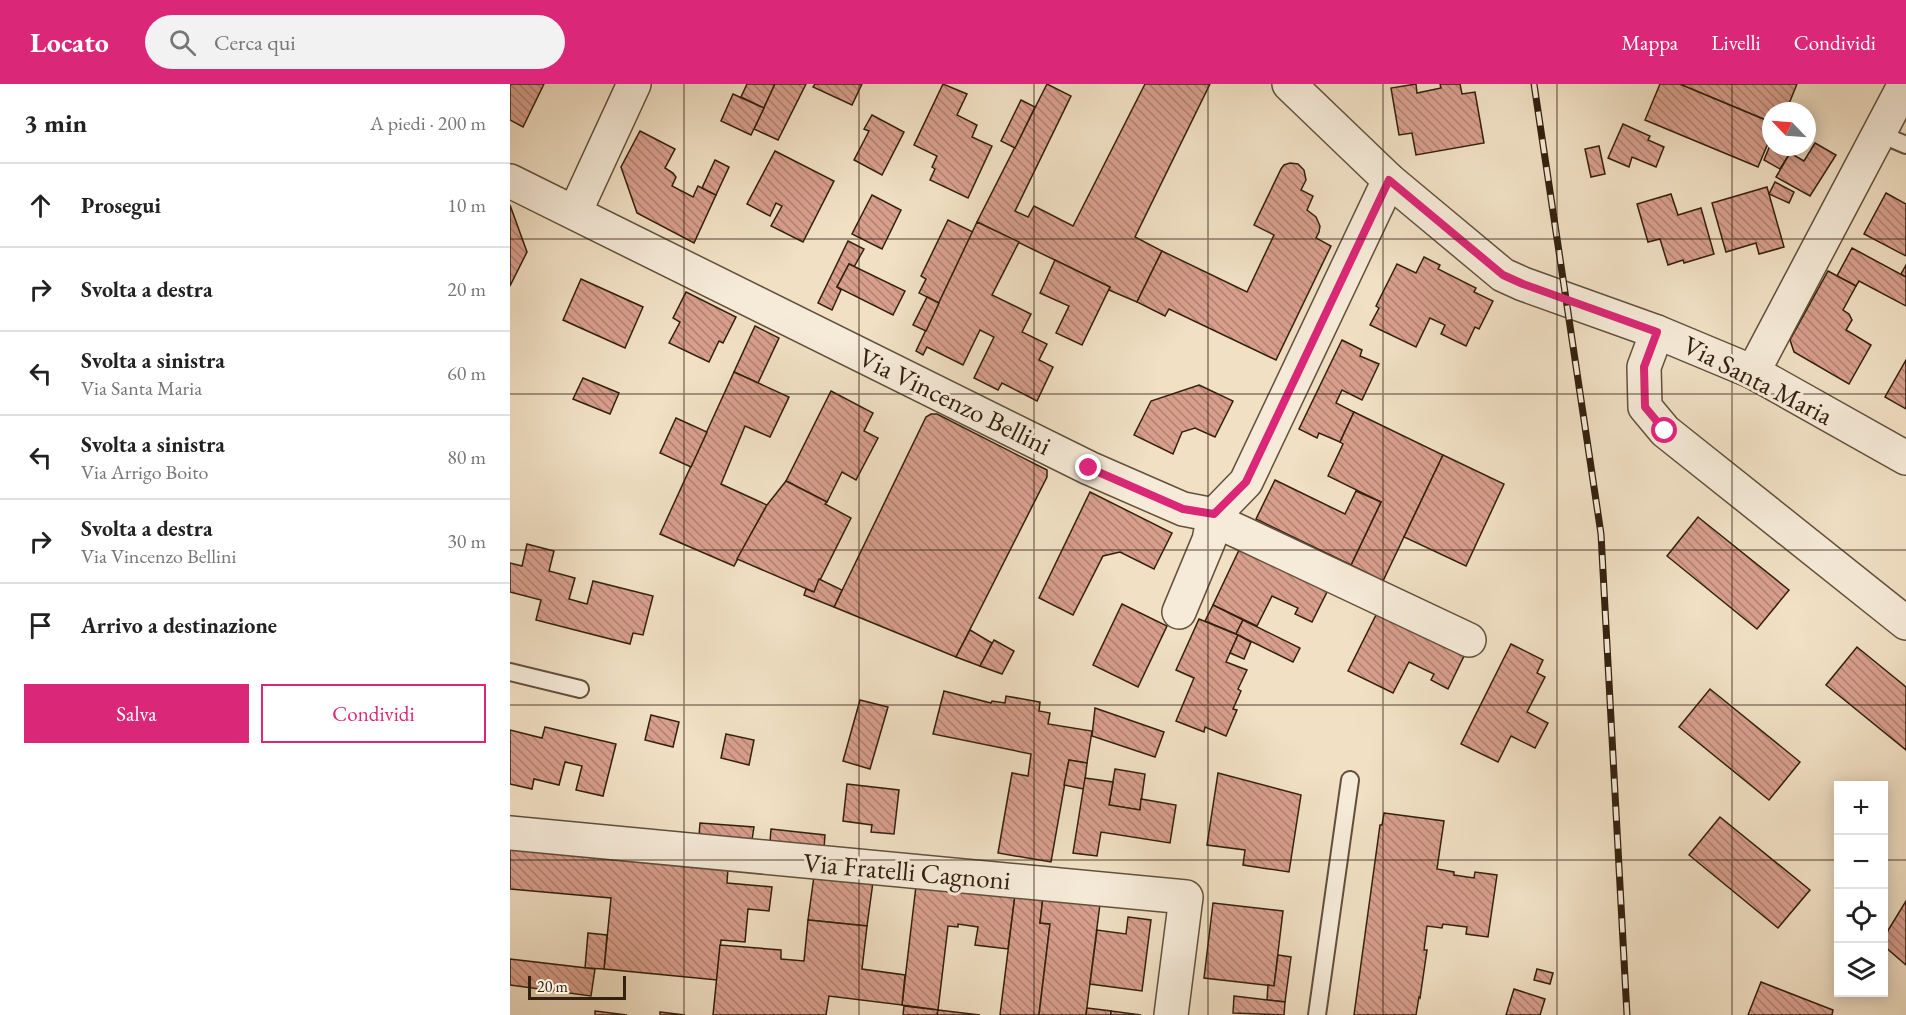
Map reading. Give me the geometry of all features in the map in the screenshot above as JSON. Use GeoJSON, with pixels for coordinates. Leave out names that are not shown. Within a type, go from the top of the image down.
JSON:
{"type":"FeatureCollection","features":[{"type":"Feature","properties":{"kind":"street"},"geometry":{"type":"LineString","coordinates":[[575,212],[634,84]]}},
{"type":"Feature","properties":{"kind":"street","name":"Via Santa Maria"},"geometry":{"type":"LineString","coordinates":[[1289,84],[1389,180],[1503,275],[1657,332],[1753,372],[1906,458]]}},
{"type":"Feature","properties":{"kind":"street"},"geometry":{"type":"LineString","coordinates":[[1753,372],[1893,139],[1905,84]]}},
{"type":"Feature","properties":{"kind":"street"},"geometry":{"type":"LineString","coordinates":[[1179,612],[1209,540],[1214,514],[1246,482],[1389,180]]}},
{"type":"Feature","properties":{"kind":"street","name":"Via Vincenzo Bellini"},"geometry":{"type":"LineString","coordinates":[[510,181],[1089,468],[1183,509],[1214,514],[1236,531],[1469,640]]}},
{"type":"Feature","properties":{"kind":"street"},"geometry":{"type":"LineString","coordinates":[[1657,332],[1644,367],[1645,407],[1665,431],[1906,623]]}},
{"type":"Feature","properties":{"kind":"street","name":"Via Fratelli Cagnoni"},"geometry":{"type":"LineString","coordinates":[[510,833],[1186,897],[1171,1015]]}},
{"type":"Feature","properties":{"kind":"lane"},"geometry":{"type":"LineString","coordinates":[[510,672],[580,689]]}},
{"type":"Feature","properties":{"kind":"lane"},"geometry":{"type":"LineString","coordinates":[[1317,1015],[1350,780]]}},
{"type":"Feature","properties":{"kind":"building"},"geometry":{"type":"Polygon","coordinates":[[[510,84],[544,84],[523,127],[510,120],[510,84]]]}},
{"type":"Feature","properties":{"kind":"building"},"geometry":{"type":"Polygon","coordinates":[[[747,84],[775,84],[764,108],[741,97],[747,84]]]}},
{"type":"Feature","properties":{"kind":"building"},"geometry":{"type":"Polygon","coordinates":[[[775,84],[806,84],[778,140],[754,129],[775,84]]]}},
{"type":"Feature","properties":{"kind":"building"},"geometry":{"type":"Polygon","coordinates":[[[815,84],[862,84],[852,105],[813,87],[815,84]]]}},
{"type":"Feature","properties":{"kind":"building"},"geometry":{"type":"Polygon","coordinates":[[[943,84],[967,94],[957,115],[977,125],[972,137],[992,146],[968,198],[930,180],[937,156],[914,145],[943,84]]]}},
{"type":"Feature","properties":{"kind":"building"},"geometry":{"type":"Polygon","coordinates":[[[1047,84],[1071,96],[1015,211],[1028,217],[1034,206],[1073,226],[1145,84],[1210,84],[1135,237],[1162,251],[1137,302],[977,222],[1047,84]]]}},
{"type":"Feature","properties":{"kind":"building"},"geometry":{"type":"Polygon","coordinates":[[[1416,84],[1417,93],[1441,88],[1440,84],[1460,84],[1462,94],[1475,92],[1484,143],[1416,155],[1412,133],[1399,135],[1391,88],[1416,84]]]}},
{"type":"Feature","properties":{"kind":"building"},"geometry":{"type":"Polygon","coordinates":[[[1660,84],[1680,84],[1762,118],[1763,156],[1758,167],[1645,120],[1660,84]]]}},
{"type":"Feature","properties":{"kind":"building"},"geometry":{"type":"Polygon","coordinates":[[[1680,84],[1797,84],[1790,102],[1762,102],[1762,118],[1680,84]]]}},
{"type":"Feature","properties":{"kind":"building"},"geometry":{"type":"Polygon","coordinates":[[[733,94],[764,108],[751,135],[721,121],[733,94]]]}},
{"type":"Feature","properties":{"kind":"building"},"geometry":{"type":"Polygon","coordinates":[[[1021,100],[1035,107],[1015,148],[1001,141],[1021,100]]]}},
{"type":"Feature","properties":{"kind":"building"},"geometry":{"type":"Polygon","coordinates":[[[872,115],[904,132],[882,175],[854,160],[869,131],[864,129],[872,115]]]}},
{"type":"Feature","properties":{"kind":"building"},"geometry":{"type":"Polygon","coordinates":[[[1623,124],[1650,136],[1648,140],[1664,147],[1656,167],[1632,157],[1629,167],[1608,158],[1623,124]]]}},
{"type":"Feature","properties":{"kind":"building"},"geometry":{"type":"Polygon","coordinates":[[[640,131],[675,149],[665,168],[676,177],[672,186],[693,197],[698,186],[716,195],[694,243],[637,213],[621,167],[640,131]]]}},
{"type":"Feature","properties":{"kind":"building"},"geometry":{"type":"Polygon","coordinates":[[[1816,144],[1836,155],[1810,196],[1776,177],[1788,156],[1795,156],[1804,161],[1807,156],[1816,156],[1816,144]]]}},
{"type":"Feature","properties":{"kind":"building"},"geometry":{"type":"Polygon","coordinates":[[[1599,146],[1605,174],[1591,177],[1585,149],[1599,146]]]}},
{"type":"Feature","properties":{"kind":"building"},"geometry":{"type":"Polygon","coordinates":[[[775,151],[834,181],[803,242],[771,226],[782,206],[776,203],[770,216],[747,204],[775,151]]]}},
{"type":"Feature","properties":{"kind":"building"},"geometry":{"type":"Polygon","coordinates":[[[1766,156],[1788,156],[1780,169],[1764,160],[1766,156]]]}},
{"type":"Feature","properties":{"kind":"building"},"geometry":{"type":"Polygon","coordinates":[[[715,160],[729,167],[716,195],[702,188],[715,160]]]}},
{"type":"Feature","properties":{"kind":"building"},"geometry":{"type":"Polygon","coordinates":[[[1290,163],[1298,164],[1304,170],[1306,180],[1301,190],[1313,196],[1307,210],[1316,217],[1320,226],[1316,238],[1331,246],[1276,360],[1169,309],[1165,316],[1137,302],[1162,251],[1247,292],[1274,235],[1254,225],[1281,169],[1290,163]]]}},
{"type":"Feature","properties":{"kind":"building"},"geometry":{"type":"Polygon","coordinates":[[[1775,182],[1794,192],[1789,203],[1769,194],[1775,182]]]}},
{"type":"Feature","properties":{"kind":"building"},"geometry":{"type":"Polygon","coordinates":[[[1767,187],[1784,247],[1759,254],[1756,243],[1726,252],[1712,203],[1767,187]]]}},
{"type":"Feature","properties":{"kind":"building"},"geometry":{"type":"Polygon","coordinates":[[[1886,193],[1906,204],[1906,256],[1864,234],[1886,193]]]}},
{"type":"Feature","properties":{"kind":"building"},"geometry":{"type":"Polygon","coordinates":[[[1671,194],[1678,215],[1701,208],[1714,254],[1668,265],[1660,239],[1648,242],[1637,204],[1671,194]]]}},
{"type":"Feature","properties":{"kind":"building"},"geometry":{"type":"Polygon","coordinates":[[[872,195],[901,210],[882,249],[852,234],[872,195]]]}},
{"type":"Feature","properties":{"kind":"building"},"geometry":{"type":"Polygon","coordinates":[[[510,205],[527,252],[510,286],[510,205]]]}},
{"type":"Feature","properties":{"kind":"building"},"geometry":{"type":"Polygon","coordinates":[[[948,220],[973,232],[939,303],[919,293],[926,279],[921,276],[948,220]]]}},
{"type":"Feature","properties":{"kind":"building"},"geometry":{"type":"Polygon","coordinates":[[[977,222],[1019,242],[992,295],[1031,314],[1022,332],[1047,344],[1039,360],[1053,367],[1037,401],[1002,383],[998,390],[974,378],[994,337],[980,330],[963,365],[927,347],[923,355],[916,351],[977,222]]]}},
{"type":"Feature","properties":{"kind":"building"},"geometry":{"type":"Polygon","coordinates":[[[848,241],[864,249],[854,267],[849,264],[837,287],[841,290],[832,310],[818,303],[848,241]]]}},
{"type":"Feature","properties":{"kind":"building"},"geometry":{"type":"Polygon","coordinates":[[[1852,248],[1906,277],[1906,306],[1859,281],[1856,286],[1837,276],[1852,248]]]}},
{"type":"Feature","properties":{"kind":"building"},"geometry":{"type":"Polygon","coordinates":[[[1424,257],[1440,265],[1438,269],[1476,288],[1474,292],[1493,301],[1479,329],[1475,327],[1466,346],[1441,334],[1445,325],[1430,318],[1416,347],[1370,325],[1379,308],[1376,306],[1397,264],[1416,273],[1424,257]]]}},
{"type":"Feature","properties":{"kind":"building"},"geometry":{"type":"Polygon","coordinates":[[[1055,260],[1110,287],[1082,345],[1056,333],[1069,306],[1040,293],[1055,260]]]}},
{"type":"Feature","properties":{"kind":"building"},"geometry":{"type":"Polygon","coordinates":[[[849,264],[905,291],[893,315],[837,287],[849,264]]]}},
{"type":"Feature","properties":{"kind":"building"},"geometry":{"type":"Polygon","coordinates":[[[1906,265],[1906,277],[1901,274],[1906,265]]]}},
{"type":"Feature","properties":{"kind":"building"},"geometry":{"type":"Polygon","coordinates":[[[1828,271],[1856,286],[1843,310],[1852,320],[1846,330],[1871,345],[1849,384],[1794,352],[1790,340],[1828,271]]]}},
{"type":"Feature","properties":{"kind":"building"},"geometry":{"type":"Polygon","coordinates":[[[581,279],[643,307],[625,348],[563,320],[581,279]]]}},
{"type":"Feature","properties":{"kind":"building"},"geometry":{"type":"Polygon","coordinates":[[[686,292],[736,317],[723,343],[719,341],[709,362],[669,343],[680,322],[673,318],[686,292]]]}},
{"type":"Feature","properties":{"kind":"building"},"geometry":{"type":"Polygon","coordinates":[[[927,297],[939,303],[926,331],[913,325],[927,297]]]}},
{"type":"Feature","properties":{"kind":"building"},"geometry":{"type":"Polygon","coordinates":[[[755,326],[779,338],[758,383],[734,372],[755,326]]]}},
{"type":"Feature","properties":{"kind":"building"},"geometry":{"type":"Polygon","coordinates":[[[1342,340],[1362,350],[1360,356],[1379,364],[1362,400],[1342,390],[1336,403],[1354,412],[1340,442],[1319,433],[1317,438],[1299,429],[1342,340]]]}},
{"type":"Feature","properties":{"kind":"building"},"geometry":{"type":"Polygon","coordinates":[[[1906,360],[1906,409],[1885,397],[1906,360]]]}},
{"type":"Feature","properties":{"kind":"building"},"geometry":{"type":"Polygon","coordinates":[[[734,372],[789,397],[770,437],[745,426],[721,484],[767,505],[734,566],[660,534],[734,372]]]}},
{"type":"Feature","properties":{"kind":"building"},"geometry":{"type":"Polygon","coordinates":[[[583,378],[619,393],[610,414],[573,399],[583,378]]]}},
{"type":"Feature","properties":{"kind":"building"},"geometry":{"type":"Polygon","coordinates":[[[1199,385],[1233,401],[1215,437],[1195,428],[1182,432],[1173,454],[1134,435],[1151,401],[1199,385]]]}},
{"type":"Feature","properties":{"kind":"building"},"geometry":{"type":"Polygon","coordinates":[[[831,391],[873,413],[864,431],[878,438],[856,480],[842,472],[827,502],[786,481],[831,391]]]}},
{"type":"Feature","properties":{"kind":"building"},"geometry":{"type":"Polygon","coordinates":[[[1354,412],[1443,455],[1383,581],[1351,565],[1381,502],[1328,476],[1343,444],[1340,442],[1354,412]]]}},
{"type":"Feature","properties":{"kind":"building"},"geometry":{"type":"Polygon","coordinates":[[[937,414],[1047,470],[1047,477],[956,657],[834,607],[926,417],[937,414]]]}},
{"type":"Feature","properties":{"kind":"building"},"geometry":{"type":"Polygon","coordinates":[[[676,418],[707,432],[691,467],[660,453],[676,418]]]}},
{"type":"Feature","properties":{"kind":"building"},"geometry":{"type":"Polygon","coordinates":[[[1443,455],[1504,484],[1466,566],[1404,537],[1443,455]]]}},
{"type":"Feature","properties":{"kind":"building"},"geometry":{"type":"Polygon","coordinates":[[[1275,480],[1345,514],[1356,491],[1381,502],[1351,565],[1256,519],[1275,480]]]}},
{"type":"Feature","properties":{"kind":"building"},"geometry":{"type":"Polygon","coordinates":[[[786,481],[827,502],[825,504],[851,518],[814,592],[737,559],[767,505],[786,481]]]}},
{"type":"Feature","properties":{"kind":"building"},"geometry":{"type":"Polygon","coordinates":[[[1090,492],[1172,533],[1154,569],[1120,552],[1103,556],[1073,615],[1039,598],[1090,492]]]}},
{"type":"Feature","properties":{"kind":"building"},"geometry":{"type":"Polygon","coordinates":[[[1698,517],[1789,590],[1757,629],[1667,556],[1698,517]]]}},
{"type":"Feature","properties":{"kind":"building"},"geometry":{"type":"Polygon","coordinates":[[[527,544],[554,551],[549,571],[575,578],[569,599],[587,604],[593,581],[653,596],[643,635],[633,633],[630,644],[536,620],[541,600],[510,592],[510,563],[522,566],[527,544]]]}},
{"type":"Feature","properties":{"kind":"building"},"geometry":{"type":"Polygon","coordinates":[[[1240,548],[1328,590],[1312,622],[1295,614],[1298,608],[1272,596],[1257,626],[1213,605],[1240,548]]]}},
{"type":"Feature","properties":{"kind":"building"},"geometry":{"type":"Polygon","coordinates":[[[819,579],[842,590],[834,607],[804,595],[806,589],[814,592],[819,579]]]}},
{"type":"Feature","properties":{"kind":"building"},"geometry":{"type":"Polygon","coordinates":[[[1122,604],[1167,626],[1138,687],[1093,665],[1122,604]]]}},
{"type":"Feature","properties":{"kind":"building"},"geometry":{"type":"Polygon","coordinates":[[[1213,605],[1243,620],[1236,634],[1205,621],[1213,605]]]}},
{"type":"Feature","properties":{"kind":"building"},"geometry":{"type":"Polygon","coordinates":[[[1377,613],[1464,656],[1448,689],[1431,680],[1434,674],[1409,662],[1393,693],[1348,671],[1377,613]]]}},
{"type":"Feature","properties":{"kind":"building"},"geometry":{"type":"Polygon","coordinates":[[[1199,619],[1238,635],[1226,662],[1247,670],[1238,689],[1241,691],[1233,709],[1237,710],[1226,736],[1205,727],[1204,732],[1176,721],[1194,678],[1176,670],[1199,619]]]}},
{"type":"Feature","properties":{"kind":"building"},"geometry":{"type":"Polygon","coordinates":[[[1243,620],[1300,648],[1293,662],[1236,634],[1243,620]]]}},
{"type":"Feature","properties":{"kind":"building"},"geometry":{"type":"Polygon","coordinates":[[[970,630],[992,643],[980,666],[956,657],[970,630]]]}},
{"type":"Feature","properties":{"kind":"building"},"geometry":{"type":"Polygon","coordinates":[[[1238,635],[1251,642],[1244,659],[1230,653],[1238,635]]]}},
{"type":"Feature","properties":{"kind":"building"},"geometry":{"type":"Polygon","coordinates":[[[994,640],[1014,651],[1002,674],[980,666],[994,640]]]}},
{"type":"Feature","properties":{"kind":"building"},"geometry":{"type":"Polygon","coordinates":[[[1511,644],[1543,660],[1537,673],[1545,677],[1527,712],[1548,723],[1535,748],[1511,736],[1498,762],[1461,744],[1511,644]]]}},
{"type":"Feature","properties":{"kind":"building"},"geometry":{"type":"Polygon","coordinates":[[[1857,647],[1906,687],[1906,750],[1826,685],[1857,647]]]}},
{"type":"Feature","properties":{"kind":"building"},"geometry":{"type":"Polygon","coordinates":[[[1710,689],[1800,762],[1769,800],[1679,727],[1710,689]]]}},
{"type":"Feature","properties":{"kind":"building"},"geometry":{"type":"Polygon","coordinates":[[[944,691],[991,703],[992,701],[1005,703],[1006,696],[1040,702],[1039,711],[1050,713],[1048,724],[1092,731],[1087,763],[1069,760],[1051,862],[998,853],[1012,773],[1028,776],[1031,754],[933,734],[944,691]]]}},
{"type":"Feature","properties":{"kind":"building"},"geometry":{"type":"Polygon","coordinates":[[[860,700],[888,707],[870,769],[843,761],[860,700]]]}},
{"type":"Feature","properties":{"kind":"building"},"geometry":{"type":"Polygon","coordinates":[[[1095,708],[1164,732],[1155,757],[1092,736],[1095,708]]]}},
{"type":"Feature","properties":{"kind":"building"},"geometry":{"type":"Polygon","coordinates":[[[651,715],[679,722],[673,747],[645,740],[651,715]]]}},
{"type":"Feature","properties":{"kind":"building"},"geometry":{"type":"Polygon","coordinates":[[[545,727],[616,744],[603,796],[576,790],[582,766],[565,762],[559,785],[534,779],[532,789],[510,784],[510,730],[542,738],[545,727]]]}},
{"type":"Feature","properties":{"kind":"building"},"geometry":{"type":"Polygon","coordinates":[[[726,734],[754,740],[749,765],[721,758],[726,734]]]}},
{"type":"Feature","properties":{"kind":"building"},"geometry":{"type":"Polygon","coordinates":[[[1069,760],[1087,763],[1084,789],[1064,785],[1069,760]]]}},
{"type":"Feature","properties":{"kind":"building"},"geometry":{"type":"Polygon","coordinates":[[[1115,769],[1145,774],[1140,810],[1109,805],[1115,769]]]}},
{"type":"Feature","properties":{"kind":"building"},"geometry":{"type":"Polygon","coordinates":[[[1218,773],[1301,795],[1289,872],[1243,865],[1245,850],[1207,845],[1218,773]]]}},
{"type":"Feature","properties":{"kind":"building"},"geometry":{"type":"Polygon","coordinates":[[[1085,778],[1113,782],[1109,805],[1140,810],[1141,799],[1176,805],[1170,843],[1101,832],[1097,856],[1073,853],[1085,778]]]}},
{"type":"Feature","properties":{"kind":"building"},"geometry":{"type":"Polygon","coordinates":[[[847,784],[899,790],[894,834],[871,832],[872,825],[843,821],[847,784]]]}},
{"type":"Feature","properties":{"kind":"building"},"geometry":{"type":"Polygon","coordinates":[[[1384,813],[1444,821],[1437,869],[1454,872],[1454,875],[1474,878],[1475,872],[1497,875],[1488,937],[1466,934],[1467,927],[1443,924],[1442,928],[1427,926],[1424,950],[1427,950],[1416,1015],[1354,1015],[1380,825],[1382,825],[1384,813]]]}},
{"type":"Feature","properties":{"kind":"building"},"geometry":{"type":"Polygon","coordinates":[[[1720,817],[1810,890],[1778,928],[1689,855],[1720,817]]]}},
{"type":"Feature","properties":{"kind":"building"},"geometry":{"type":"Polygon","coordinates":[[[700,823],[754,827],[752,840],[699,836],[700,823]]]}},
{"type":"Feature","properties":{"kind":"building"},"geometry":{"type":"Polygon","coordinates":[[[771,829],[825,835],[824,848],[770,842],[771,829]]]}},
{"type":"Feature","properties":{"kind":"building"},"geometry":{"type":"Polygon","coordinates":[[[510,848],[728,868],[727,883],[772,887],[769,911],[748,909],[745,942],[721,940],[717,980],[604,969],[611,898],[510,889],[510,848]]]}},
{"type":"Feature","properties":{"kind":"building"},"geometry":{"type":"Polygon","coordinates":[[[814,876],[873,882],[867,926],[808,920],[814,876]]]}},
{"type":"Feature","properties":{"kind":"building"},"geometry":{"type":"Polygon","coordinates":[[[916,886],[1015,895],[1008,949],[975,945],[978,927],[958,924],[958,927],[948,926],[938,1010],[902,1005],[916,886]]]}},
{"type":"Feature","properties":{"kind":"building"},"geometry":{"type":"Polygon","coordinates":[[[1015,895],[1043,897],[1040,923],[1050,924],[1039,1015],[1000,1015],[1015,895]]]}},
{"type":"Feature","properties":{"kind":"building"},"geometry":{"type":"Polygon","coordinates":[[[1043,897],[1100,904],[1086,1015],[1039,1015],[1050,924],[1040,923],[1043,897]]]}},
{"type":"Feature","properties":{"kind":"building"},"geometry":{"type":"Polygon","coordinates":[[[1906,901],[1906,965],[1888,949],[1888,930],[1906,901]]]}},
{"type":"Feature","properties":{"kind":"building"},"geometry":{"type":"Polygon","coordinates":[[[1213,903],[1283,911],[1274,986],[1204,978],[1213,903]]]}},
{"type":"Feature","properties":{"kind":"building"},"geometry":{"type":"Polygon","coordinates":[[[1128,917],[1151,920],[1142,991],[1090,984],[1097,930],[1126,934],[1128,917]]]}},
{"type":"Feature","properties":{"kind":"building"},"geometry":{"type":"Polygon","coordinates":[[[808,920],[867,926],[862,969],[905,975],[902,1005],[829,996],[826,1015],[713,1015],[720,945],[781,950],[781,959],[804,961],[808,920]]]}},
{"type":"Feature","properties":{"kind":"building"},"geometry":{"type":"Polygon","coordinates":[[[588,933],[607,935],[604,969],[585,968],[588,933]]]}},
{"type":"Feature","properties":{"kind":"building"},"geometry":{"type":"Polygon","coordinates":[[[1278,955],[1291,957],[1285,1002],[1267,1000],[1268,985],[1274,986],[1278,955]]]}},
{"type":"Feature","properties":{"kind":"building"},"geometry":{"type":"Polygon","coordinates":[[[510,959],[595,969],[591,996],[510,985],[510,959]]]}},
{"type":"Feature","properties":{"kind":"building"},"geometry":{"type":"Polygon","coordinates":[[[1537,969],[1553,973],[1550,984],[1534,980],[1537,969]]]}},
{"type":"Feature","properties":{"kind":"building"},"geometry":{"type":"Polygon","coordinates":[[[1761,982],[1833,1010],[1832,1015],[1748,1015],[1761,982]]]}},
{"type":"Feature","properties":{"kind":"building"},"geometry":{"type":"Polygon","coordinates":[[[1514,989],[1545,999],[1540,1015],[1506,1015],[1514,989]]]}},
{"type":"Feature","properties":{"kind":"building"},"geometry":{"type":"Polygon","coordinates":[[[1234,996],[1285,1002],[1284,1015],[1233,1013],[1234,996]]]}},
{"type":"Feature","properties":{"kind":"building"},"geometry":{"type":"Polygon","coordinates":[[[904,1006],[938,1010],[937,1015],[903,1015],[904,1006]]]}},
{"type":"Feature","properties":{"kind":"building"},"geometry":{"type":"Polygon","coordinates":[[[1087,1008],[1111,1011],[1111,1015],[1086,1015],[1087,1008]]]}},
{"type":"Feature","properties":{"kind":"building"},"geometry":{"type":"Polygon","coordinates":[[[938,1010],[980,1015],[937,1015],[938,1010]]]}},
{"type":"Feature","properties":{"kind":"building"},"geometry":{"type":"Polygon","coordinates":[[[595,1011],[627,1015],[595,1015],[595,1011]]]}},
{"type":"Feature","properties":{"kind":"building"},"geometry":{"type":"Polygon","coordinates":[[[1111,1011],[1141,1015],[1111,1015],[1111,1011]]]}},
{"type":"Feature","properties":{"kind":"building"},"geometry":{"type":"Polygon","coordinates":[[[660,1012],[685,1015],[660,1015],[660,1012]]]}},
{"type":"Feature","properties":{"kind":"railway"},"geometry":{"type":"LineString","coordinates":[[1534,84],[1601,534],[1627,1015]]}},
{"type":"Feature","properties":{"kind":"route"},"geometry":{"type":"LineString","coordinates":[[1089,468],[1183,509],[1214,514],[1246,482],[1389,180],[1503,275],[1657,332],[1644,367],[1645,407],[1665,431]]}}]}
